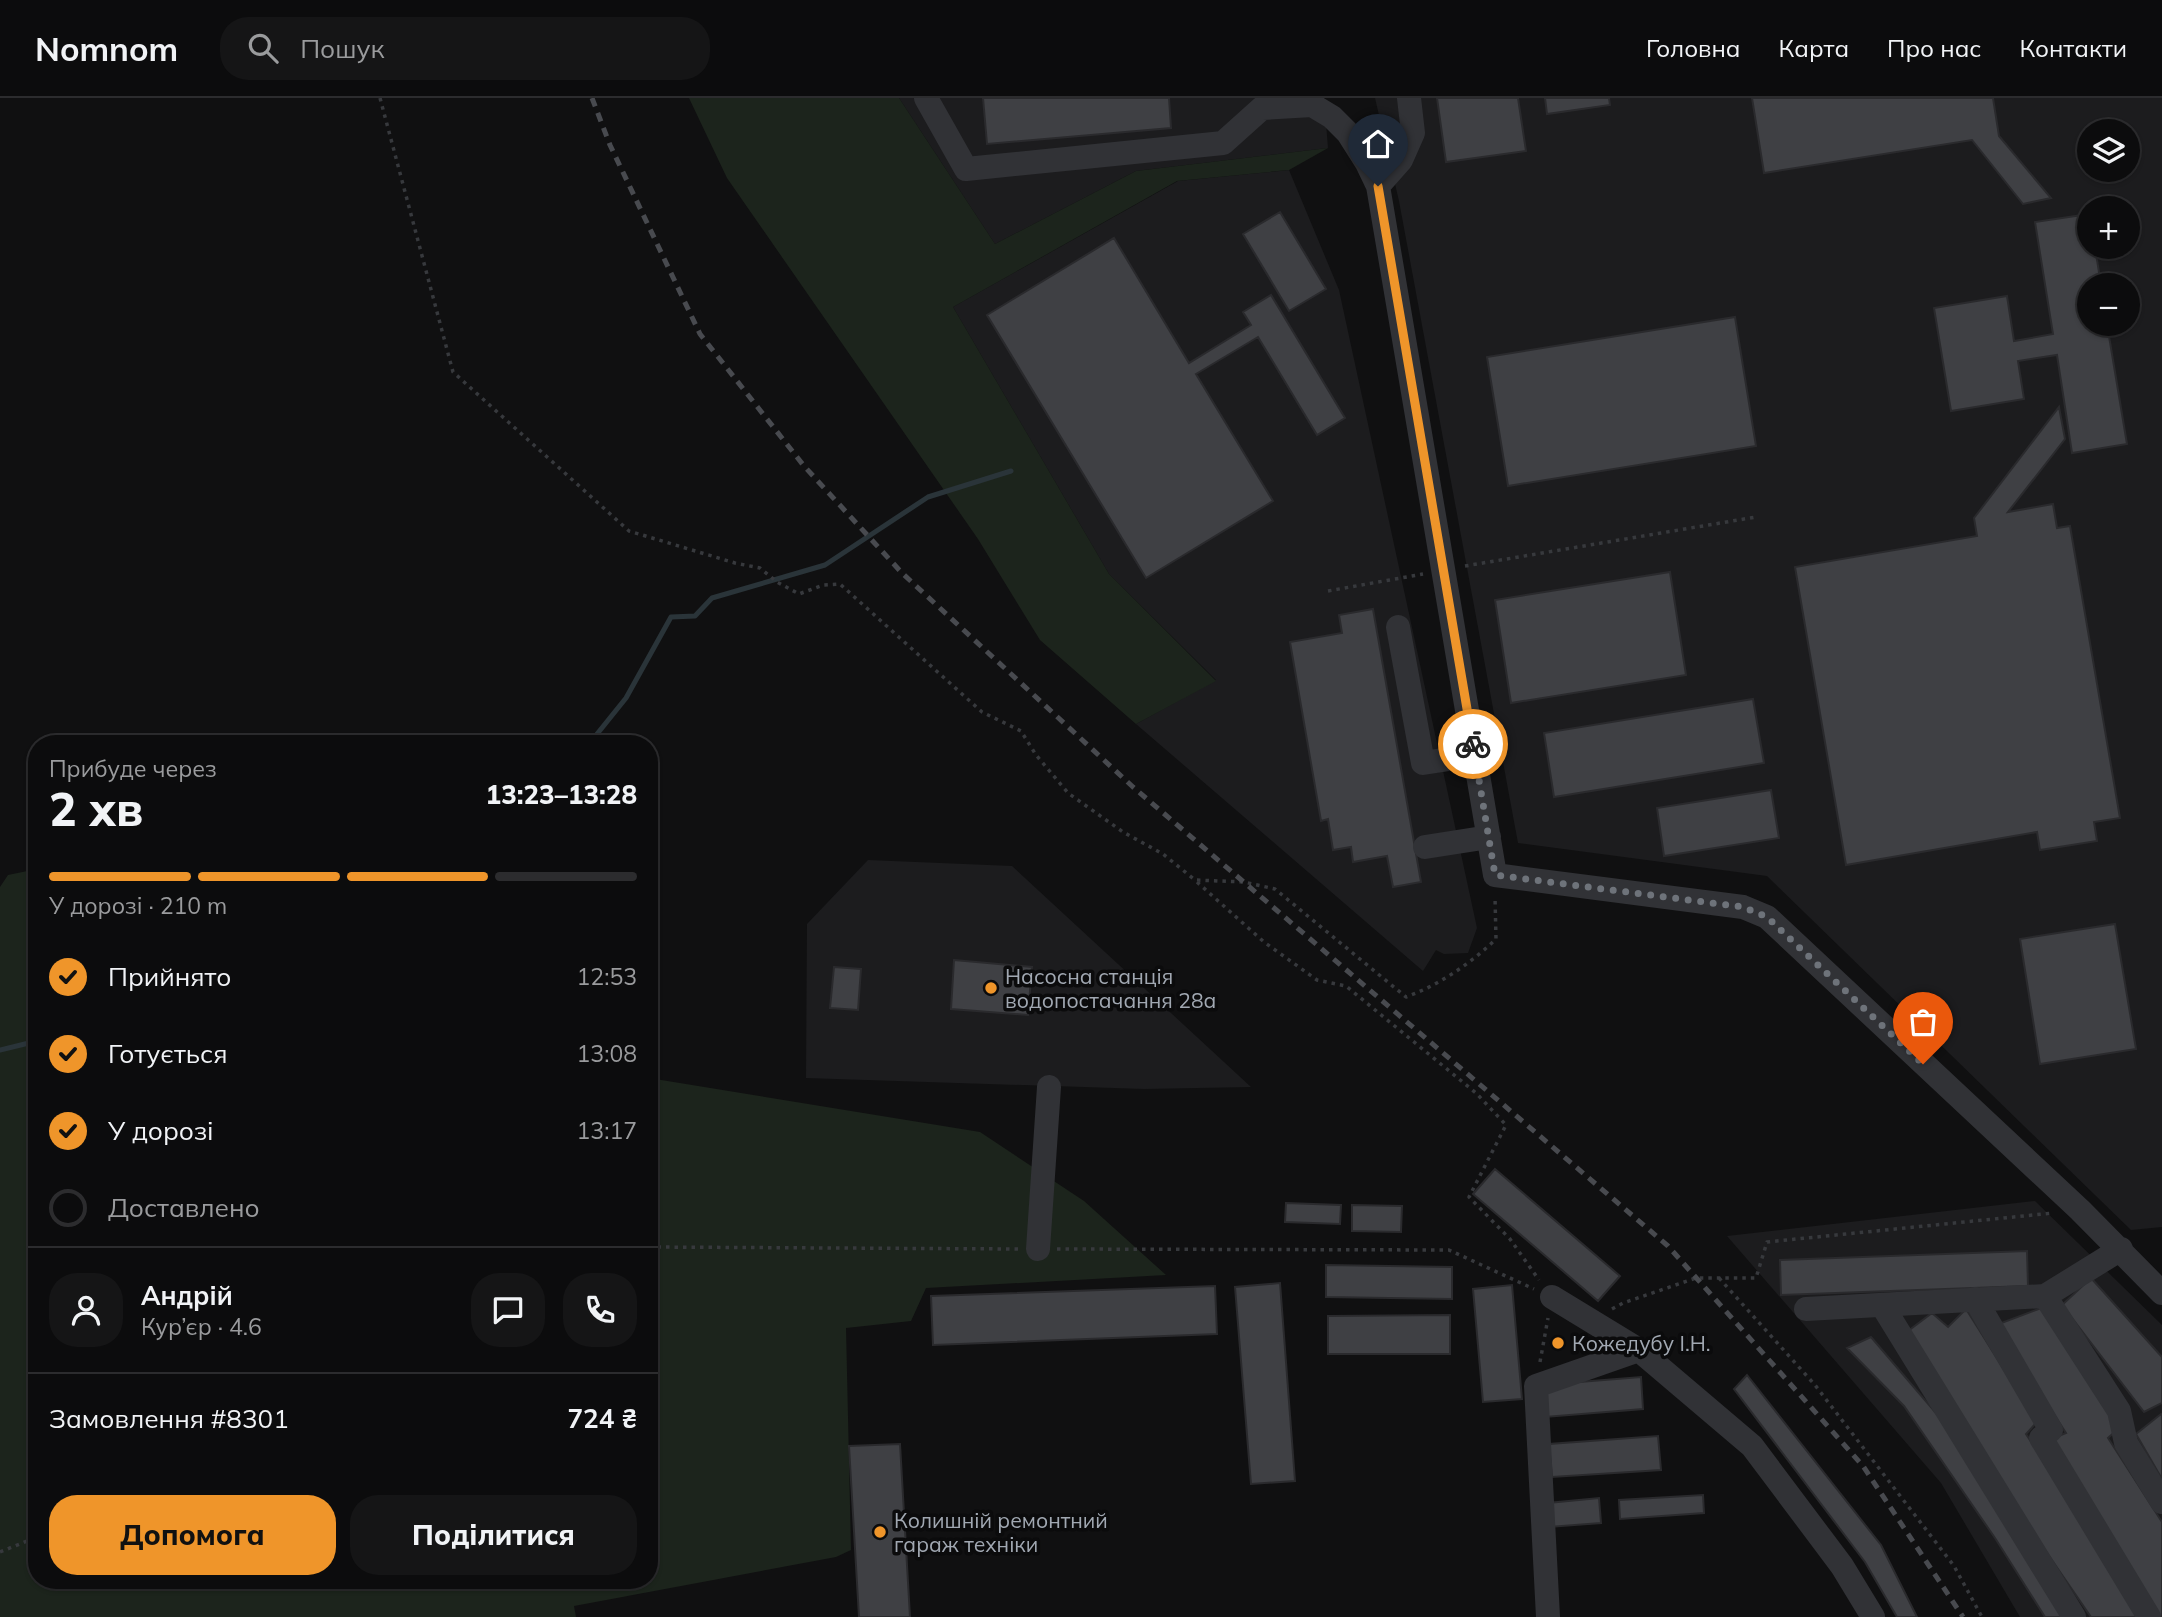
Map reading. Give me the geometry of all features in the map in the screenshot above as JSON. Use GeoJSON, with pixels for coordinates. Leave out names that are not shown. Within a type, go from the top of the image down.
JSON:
{"type":"FeatureCollection","features":[{"type":"Feature","properties":{"kind":"street"},"geometry":{"type":"LineString","coordinates":[[926,98],[966,169],[1223,143],[1262,103],[1312,105],[1332,117],[1348,133],[1378,186],[1495,875],[1743,907],[1767,917],[2121,1249],[2162,1293]]}},
{"type":"Feature","properties":{"kind":"street"},"geometry":{"type":"LineString","coordinates":[[1378,186],[1401,160],[1413,133],[1409,98]]}},
{"type":"Feature","properties":{"kind":"street"},"geometry":{"type":"LineString","coordinates":[[1398,626],[1423,763],[1475,755]]}},
{"type":"Feature","properties":{"kind":"street"},"geometry":{"type":"LineString","coordinates":[[1426,847],[1489,837]]}},
{"type":"Feature","properties":{"kind":"street"},"geometry":{"type":"LineString","coordinates":[[1038,1249],[1049,1087]]}},
{"type":"Feature","properties":{"kind":"street"},"geometry":{"type":"LineString","coordinates":[[1806,1309],[2045,1296],[2121,1249]]}},
{"type":"Feature","properties":{"kind":"street"},"geometry":{"type":"LineString","coordinates":[[2045,1296],[2119,1411],[2126,1443],[2162,1502]]}},
{"type":"Feature","properties":{"kind":"street"},"geometry":{"type":"LineString","coordinates":[[1552,1297],[1639,1350],[1752,1446],[1842,1566],[1873,1617]]}},
{"type":"Feature","properties":{"kind":"street"},"geometry":{"type":"LineString","coordinates":[[1975,1300],[2051,1430],[2041,1438],[2149,1617]]}},
{"type":"Feature","properties":{"kind":"street"},"geometry":{"type":"LineString","coordinates":[[1882,1305],[2074,1617]]}},
{"type":"Feature","properties":{"kind":"street"},"geometry":{"type":"LineString","coordinates":[[1548,1617],[1536,1386],[1639,1350]]}},
{"type":"Feature","properties":{"kind":"path"},"geometry":{"type":"LineString","coordinates":[[380,98],[453,372],[629,531],[734,563],[760,568],[777,582],[799,594],[823,585],[840,584],[982,712],[1021,731],[1036,755],[1068,793],[1123,832],[1163,854],[1264,942],[1317,980],[1346,986],[1476,1093],[1506,1125],[1469,1197],[1510,1239],[1552,1297],[1536,1386]]}},
{"type":"Feature","properties":{"kind":"path"},"geometry":{"type":"LineString","coordinates":[[1460,567],[1756,517]]}},
{"type":"Feature","properties":{"kind":"path"},"geometry":{"type":"LineString","coordinates":[[1328,591],[1433,572]]}},
{"type":"Feature","properties":{"kind":"path"},"geometry":{"type":"LineString","coordinates":[[1195,880],[1244,882],[1275,889],[1406,997],[1427,990],[1480,954],[1496,939],[1495,875]]}},
{"type":"Feature","properties":{"kind":"path"},"geometry":{"type":"LineString","coordinates":[[1592,1321],[1623,1303],[1696,1278],[1756,1278],[1767,1242],[2080,1210]]}},
{"type":"Feature","properties":{"kind":"path"},"geometry":{"type":"LineString","coordinates":[[658,1248],[1449,1250],[1552,1297]]}},
{"type":"Feature","properties":{"kind":"path"},"geometry":{"type":"LineString","coordinates":[[1718,1278],[1830,1404],[1954,1566],[1982,1617]]}},
{"type":"Feature","properties":{"kind":"path"},"geometry":{"type":"LineString","coordinates":[[0,1552],[28,1541]]}},
{"type":"Feature","properties":{"kind":"shaded area"},"geometry":{"type":"Polygon","coordinates":[[[689,98],[899,98],[995,244],[1136,171],[1328,148],[1289,170],[1177,181],[953,307],[1109,574],[1216,681],[1136,724],[1040,640],[978,539],[727,178],[689,98]]]}},
{"type":"Feature","properties":{"kind":"shaded area"},"geometry":{"type":"Polygon","coordinates":[[[899,98],[1324,98],[1328,148],[1136,171],[995,244],[899,98]]]}},
{"type":"Feature","properties":{"kind":"shaded area"},"geometry":{"type":"Polygon","coordinates":[[[1375,98],[2162,98],[2162,1227],[2131,1230],[1767,876],[1518,843],[1399,201],[1375,98]]]}},
{"type":"Feature","properties":{"kind":"shaded area"},"geometry":{"type":"Polygon","coordinates":[[[1289,170],[1339,290],[1477,928],[1468,953],[1444,954],[1436,950],[1423,971],[1136,724],[1216,680],[1109,574],[953,307],[1178,181],[1289,170]]]}},
{"type":"Feature","properties":{"kind":"shaded area"},"geometry":{"type":"Polygon","coordinates":[[[868,860],[1012,866],[1251,1087],[1144,1089],[806,1078],[807,924],[868,860]]]}},
{"type":"Feature","properties":{"kind":"shaded area"},"geometry":{"type":"Polygon","coordinates":[[[28,871],[28,1589],[658,1589],[658,1079],[980,1132],[1084,1201],[1166,1275],[926,1288],[911,1321],[846,1328],[851,1550],[836,1557],[574,1606],[576,1617],[0,1617],[0,887],[8,875],[28,871]]]}},
{"type":"Feature","properties":{"kind":"shaded area"},"geometry":{"type":"Polygon","coordinates":[[[2035,1201],[2162,1325],[2162,1617],[2020,1617],[1941,1483],[1727,1236],[2035,1201]]]}},
{"type":"Feature","properties":{"kind":"building"},"geometry":{"type":"Polygon","coordinates":[[[983,98],[1169,98],[1171,128],[987,144],[983,98]]]}},
{"type":"Feature","properties":{"kind":"building"},"geometry":{"type":"Polygon","coordinates":[[[1437,98],[1518,98],[1526,151],[1446,162],[1437,98]]]}},
{"type":"Feature","properties":{"kind":"building"},"geometry":{"type":"Polygon","coordinates":[[[1545,98],[1609,98],[1610,105],[1547,114],[1545,98]]]}},
{"type":"Feature","properties":{"kind":"building"},"geometry":{"type":"Polygon","coordinates":[[[1752,98],[1993,98],[1999,136],[2051,198],[2023,204],[1972,140],[1764,173],[1752,98]]]}},
{"type":"Feature","properties":{"kind":"building"},"geometry":{"type":"Polygon","coordinates":[[[1280,212],[1326,289],[1289,311],[1243,234],[1280,212]]]}},
{"type":"Feature","properties":{"kind":"building"},"geometry":{"type":"Polygon","coordinates":[[[2077,216],[2077,259],[2097,259],[2099,273],[2077,273],[2077,336],[2109,336],[2127,444],[2072,453],[2057,355],[2018,361],[2024,399],[1951,411],[1934,308],[2007,296],[2014,341],[2053,334],[2035,222],[2077,216]]]}},
{"type":"Feature","properties":{"kind":"building"},"geometry":{"type":"Polygon","coordinates":[[[1114,238],[1189,363],[1251,325],[1243,312],[1271,295],[1345,418],[1317,435],[1258,337],[1196,374],[1273,501],[1146,578],[987,315],[1114,238]]]}},
{"type":"Feature","properties":{"kind":"building"},"geometry":{"type":"Polygon","coordinates":[[[1735,317],[1756,446],[1508,486],[1487,357],[1735,317]]]}},
{"type":"Feature","properties":{"kind":"building"},"geometry":{"type":"Polygon","coordinates":[[[2059,407],[2065,439],[2008,512],[2053,504],[2057,528],[2070,526],[2120,818],[2094,822],[2097,841],[2040,850],[2037,832],[1846,865],[1795,567],[1977,536],[1974,518],[2059,407]]]}},
{"type":"Feature","properties":{"kind":"building"},"geometry":{"type":"Polygon","coordinates":[[[1670,572],[1686,675],[1511,703],[1495,600],[1670,572]]]}},
{"type":"Feature","properties":{"kind":"building"},"geometry":{"type":"Polygon","coordinates":[[[1373,609],[1421,882],[1393,887],[1387,856],[1353,862],[1351,847],[1333,850],[1328,819],[1321,821],[1290,642],[1342,633],[1339,615],[1373,609]]]}},
{"type":"Feature","properties":{"kind":"building"},"geometry":{"type":"Polygon","coordinates":[[[1753,699],[1764,763],[1554,797],[1544,733],[1753,699]]]}},
{"type":"Feature","properties":{"kind":"building"},"geometry":{"type":"Polygon","coordinates":[[[1771,790],[1779,838],[1664,856],[1657,808],[1771,790]]]}},
{"type":"Feature","properties":{"kind":"building"},"geometry":{"type":"Polygon","coordinates":[[[2115,924],[2136,1049],[2040,1064],[2020,939],[2115,924]]]}},
{"type":"Feature","properties":{"kind":"building","name":"Насосна станція водопостачання 28а"},"geometry":{"type":"Polygon","coordinates":[[[954,960],[1032,967],[1028,1015],[951,1009],[954,960]]]}},
{"type":"Feature","properties":{"kind":"building"},"geometry":{"type":"Polygon","coordinates":[[[834,967],[861,969],[858,1010],[830,1008],[834,967]]]}},
{"type":"Feature","properties":{"kind":"building"},"geometry":{"type":"Polygon","coordinates":[[[1495,1169],[1620,1276],[1598,1301],[1473,1194],[1495,1169]]]}},
{"type":"Feature","properties":{"kind":"building"},"geometry":{"type":"Polygon","coordinates":[[[1286,1203],[1341,1205],[1340,1224],[1285,1222],[1286,1203]]]}},
{"type":"Feature","properties":{"kind":"building"},"geometry":{"type":"Polygon","coordinates":[[[1352,1205],[1402,1206],[1401,1232],[1352,1231],[1352,1205]]]}},
{"type":"Feature","properties":{"kind":"building"},"geometry":{"type":"Polygon","coordinates":[[[2027,1251],[2028,1286],[1781,1295],[1780,1260],[2027,1251]]]}},
{"type":"Feature","properties":{"kind":"building"},"geometry":{"type":"Polygon","coordinates":[[[1326,1265],[1452,1267],[1452,1299],[1326,1297],[1326,1265]]]}},
{"type":"Feature","properties":{"kind":"building"},"geometry":{"type":"Polygon","coordinates":[[[2091,1278],[2162,1357],[2162,1403],[2144,1412],[2062,1305],[2091,1278]]]}},
{"type":"Feature","properties":{"kind":"building"},"geometry":{"type":"Polygon","coordinates":[[[1280,1283],[1295,1481],[1251,1484],[1235,1287],[1280,1283]]]}},
{"type":"Feature","properties":{"kind":"building"},"geometry":{"type":"Polygon","coordinates":[[[1512,1285],[1522,1399],[1483,1402],[1473,1289],[1512,1285]]]}},
{"type":"Feature","properties":{"kind":"building"},"geometry":{"type":"Polygon","coordinates":[[[1215,1286],[1217,1334],[933,1345],[931,1296],[1215,1286]]]}},
{"type":"Feature","properties":{"kind":"building"},"geometry":{"type":"Polygon","coordinates":[[[2044,1307],[2119,1428],[2108,1438],[2162,1522],[2162,1617],[2158,1617],[2051,1439],[2066,1433],[1996,1325],[2044,1307]]]}},
{"type":"Feature","properties":{"kind":"building"},"geometry":{"type":"Polygon","coordinates":[[[1966,1309],[2037,1422],[2026,1434],[2071,1502],[2139,1617],[2091,1617],[2005,1492],[1908,1331],[1932,1313],[1948,1327],[1966,1309]]]}},
{"type":"Feature","properties":{"kind":"building"},"geometry":{"type":"Polygon","coordinates":[[[1450,1315],[1450,1354],[1328,1354],[1328,1316],[1450,1315]]]}},
{"type":"Feature","properties":{"kind":"building"},"geometry":{"type":"Polygon","coordinates":[[[1871,1337],[1942,1420],[2066,1617],[2045,1617],[1995,1538],[1904,1406],[1847,1348],[1871,1337]]]}},
{"type":"Feature","properties":{"kind":"building"},"geometry":{"type":"Polygon","coordinates":[[[1747,1375],[1881,1545],[1917,1617],[1897,1617],[1865,1562],[1734,1389],[1747,1375]]]}},
{"type":"Feature","properties":{"kind":"building"},"geometry":{"type":"Polygon","coordinates":[[[1641,1377],[1643,1409],[1545,1417],[1542,1385],[1641,1377]]]}},
{"type":"Feature","properties":{"kind":"building"},"geometry":{"type":"Polygon","coordinates":[[[2162,1415],[2162,1479],[2136,1434],[2162,1415]]]}},
{"type":"Feature","properties":{"kind":"building"},"geometry":{"type":"Polygon","coordinates":[[[1658,1436],[1661,1470],[1552,1477],[1549,1444],[1658,1436]]]}},
{"type":"Feature","properties":{"kind":"building","name":"Колишній ремонтний гараж техніки"},"geometry":{"type":"Polygon","coordinates":[[[900,1444],[910,1617],[859,1617],[849,1446],[900,1444]]]}},
{"type":"Feature","properties":{"kind":"building"},"geometry":{"type":"Polygon","coordinates":[[[1703,1495],[1704,1513],[1620,1519],[1619,1500],[1703,1495]]]}},
{"type":"Feature","properties":{"kind":"building"},"geometry":{"type":"Polygon","coordinates":[[[1599,1498],[1601,1523],[1549,1527],[1548,1503],[1599,1498]]]}},
{"type":"Feature","properties":{"kind":"waterway"},"geometry":{"type":"LineString","coordinates":[[596,735],[626,698],[671,617],[695,616],[712,598],[825,565],[928,497],[1011,471]]}},
{"type":"Feature","properties":{"kind":"waterway"},"geometry":{"type":"LineString","coordinates":[[0,1050],[28,1043]]}},
{"type":"Feature","properties":{"kind":"railway"},"geometry":{"type":"LineString","coordinates":[[592,98],[610,145],[700,334],[804,466],[902,573],[1133,787],[1668,1246],[1863,1466],[1963,1617]]}},
{"type":"Feature","properties":{"kind":"way so far"},"geometry":{"type":"LineString","coordinates":[[1473,744],[1495,875],[1743,907],[1767,917],[1923,1064]]}},
{"type":"Feature","properties":{"kind":"place","name":"Насосна станція водопостачання 28а"},"geometry":{"type":"Point","coordinates":[991,988]}},
{"type":"Feature","properties":{"kind":"place","name":"Кожедубу І.Н."},"geometry":{"type":"Point","coordinates":[1558,1343]}},
{"type":"Feature","properties":{"kind":"place","name":"Колишній ремонтний гараж техніки"},"geometry":{"type":"Point","coordinates":[880,1532]}},
{"type":"Feature","properties":{"kind":"route"},"geometry":{"type":"LineString","coordinates":[[1378,186],[1473,744]]}}]}
